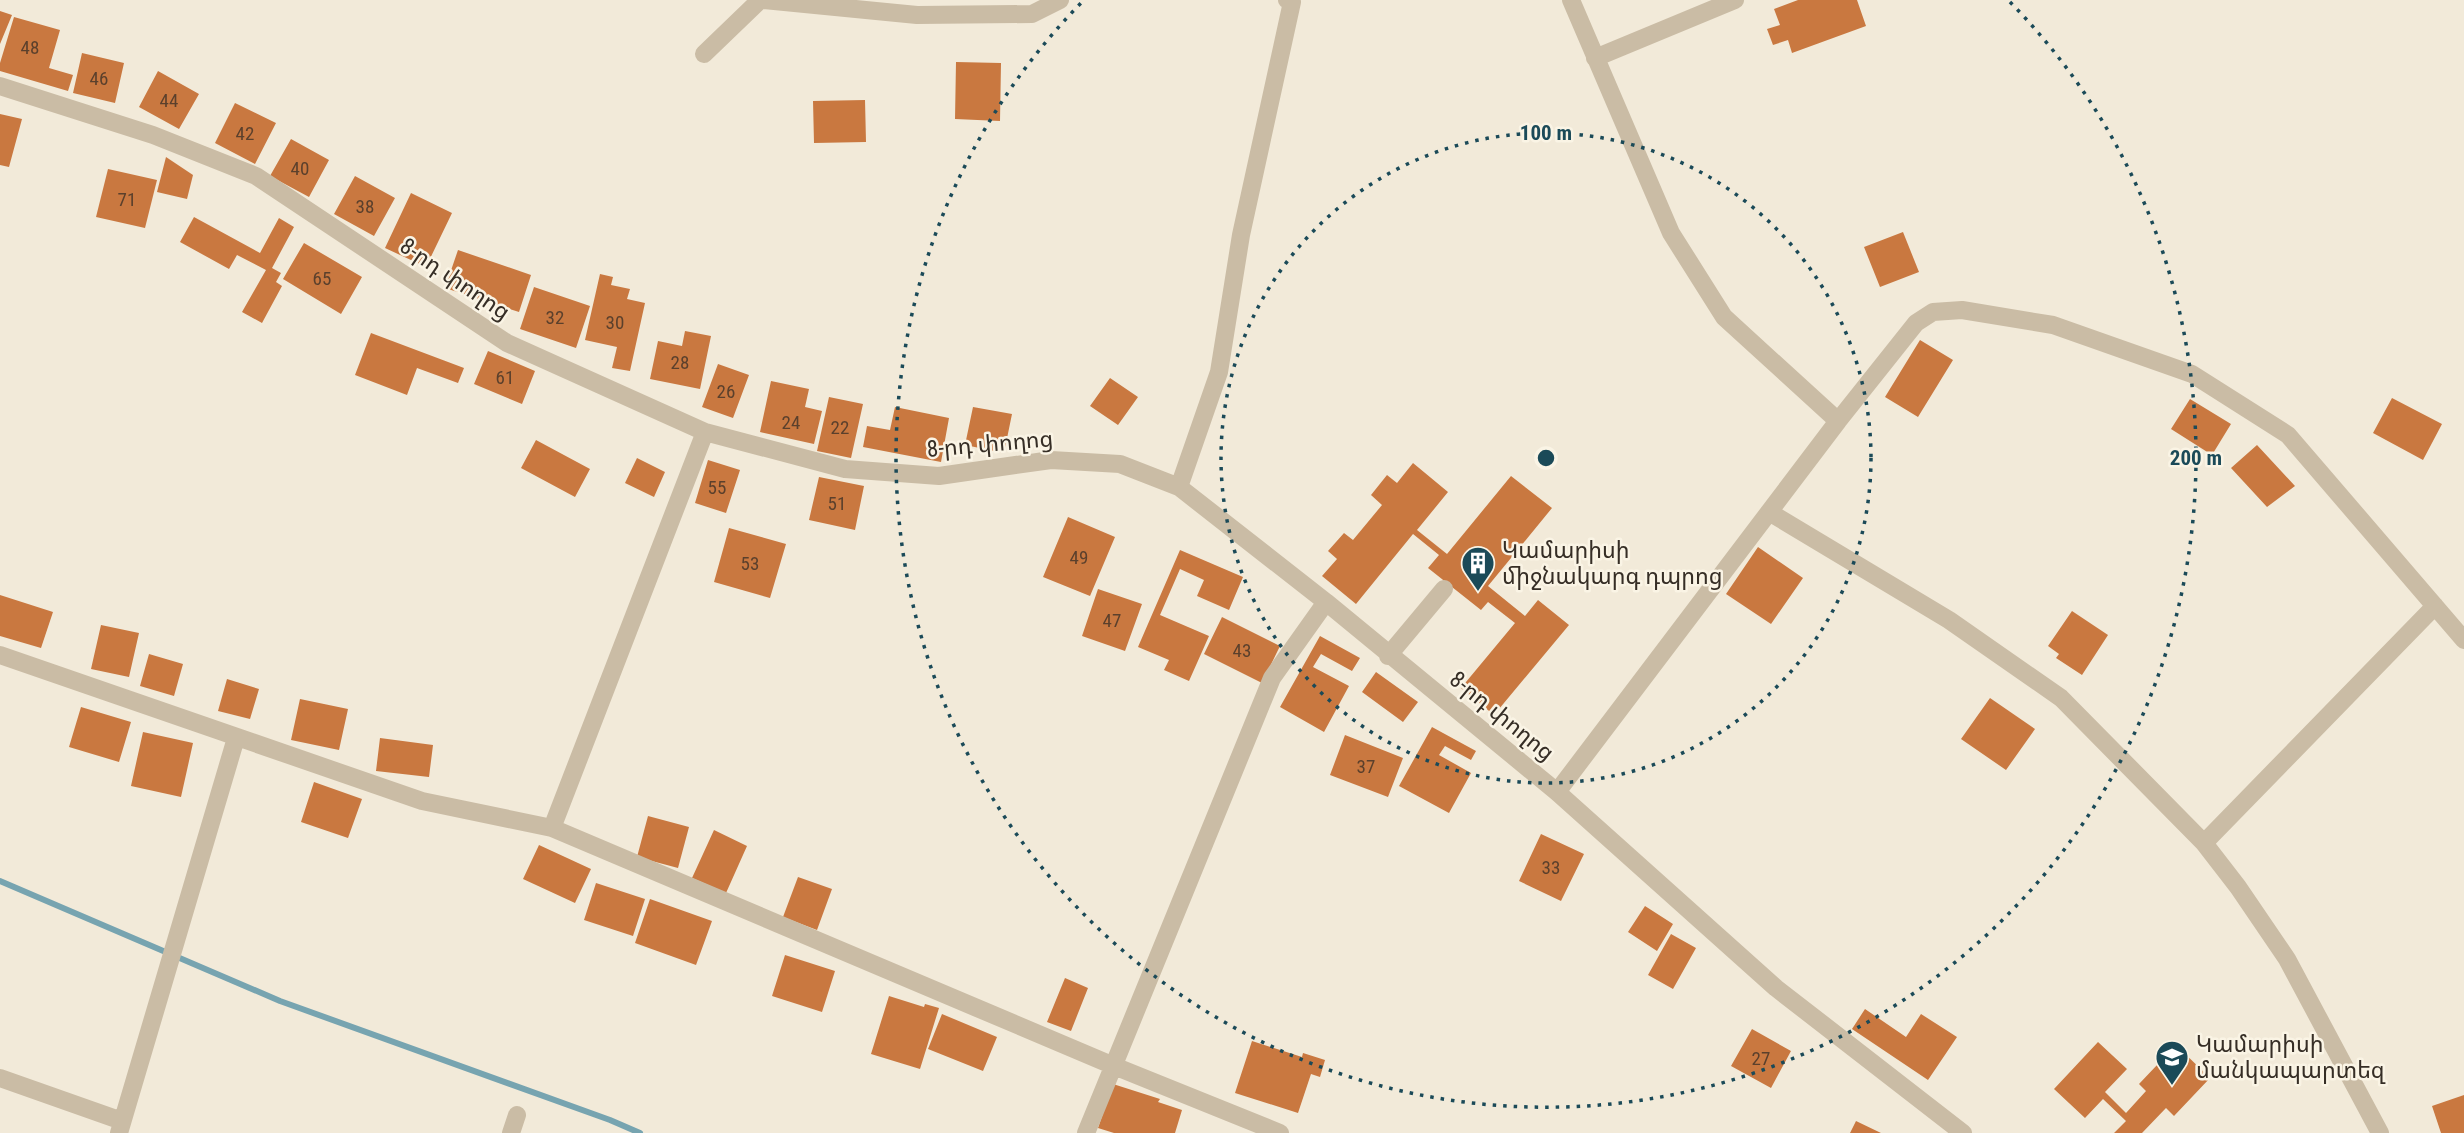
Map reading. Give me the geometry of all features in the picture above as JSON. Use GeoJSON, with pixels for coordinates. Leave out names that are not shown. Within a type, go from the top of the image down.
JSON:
{"type":"FeatureCollection","features":[{"type":"Feature","properties":{"kind":"street"},"geometry":{"type":"LineString","coordinates":[[704,54],[762,0],[917,15],[943,15],[1031,14],[1060,0]]}},
{"type":"Feature","properties":{"kind":"street"},"geometry":{"type":"LineString","coordinates":[[1571,0],[1671,233],[1724,317],[1838,421]]}},
{"type":"Feature","properties":{"kind":"street"},"geometry":{"type":"LineString","coordinates":[[1595,58],[1735,0]]}},
{"type":"Feature","properties":{"kind":"street"},"geometry":{"type":"LineString","coordinates":[[1180,487],[1219,372],[1241,235],[1291,1]]}},
{"type":"Feature","properties":{"kind":"street","name":"8-րդ փողոց"},"geometry":{"type":"LineString","coordinates":[[0,86],[153,135],[256,176],[507,343],[705,432],[845,470],[939,476],[1051,460],[1120,464],[1180,487],[1326,602],[1388,656],[1557,792],[1776,988],[1963,1133]]}},
{"type":"Feature","properties":{"kind":"street"},"geometry":{"type":"LineString","coordinates":[[1557,792],[1838,421],[1916,323],[1933,312],[1962,310],[2053,325],[2193,374],[2288,435],[2464,640]]}},
{"type":"Feature","properties":{"kind":"street"},"geometry":{"type":"LineString","coordinates":[[552,828],[705,432]]}},
{"type":"Feature","properties":{"kind":"street"},"geometry":{"type":"LineString","coordinates":[[1769,512],[1949,620],[2061,698],[2204,843],[2287,959],[2381,1133]]}},
{"type":"Feature","properties":{"kind":"street"},"geometry":{"type":"LineString","coordinates":[[1388,656],[1444,589]]}},
{"type":"Feature","properties":{"kind":"street"},"geometry":{"type":"LineString","coordinates":[[1086,1133],[1272,678],[1326,602]]}},
{"type":"Feature","properties":{"kind":"street"},"geometry":{"type":"LineString","coordinates":[[2204,843],[2435,606]]}},
{"type":"Feature","properties":{"kind":"street"},"geometry":{"type":"LineString","coordinates":[[0,655],[422,801],[552,828],[1114,1066],[1280,1133]]}},
{"type":"Feature","properties":{"kind":"street"},"geometry":{"type":"LineString","coordinates":[[0,1078],[121,1127],[236,738]]}},
{"type":"Feature","properties":{"kind":"street"},"geometry":{"type":"LineString","coordinates":[[511,1133],[517,1115]]}},
{"type":"Feature","properties":{"kind":"building"},"geometry":{"type":"Polygon","coordinates":[[[1798,0],[1857,0],[1866,26],[1792,53],[1788,40],[1773,45],[1767,29],[1780,25],[1774,9],[1798,0]]]}},
{"type":"Feature","properties":{"kind":"building"},"geometry":{"type":"Polygon","coordinates":[[[0,11],[12,15],[0,44],[0,11]]]}},
{"type":"Feature","properties":{"kind":"building"},"geometry":{"type":"Polygon","coordinates":[[[14,17],[60,30],[49,68],[73,75],[68,91],[0,71],[14,17]]]}},
{"type":"Feature","properties":{"kind":"building"},"geometry":{"type":"Polygon","coordinates":[[[82,53],[124,63],[115,103],[73,93],[82,53]]]}},
{"type":"Feature","properties":{"kind":"building"},"geometry":{"type":"Polygon","coordinates":[[[956,62],[1001,63],[1000,121],[955,119],[956,62]]]}},
{"type":"Feature","properties":{"kind":"building"},"geometry":{"type":"Polygon","coordinates":[[[158,71],[199,94],[179,129],[139,107],[158,71]]]}},
{"type":"Feature","properties":{"kind":"building"},"geometry":{"type":"Polygon","coordinates":[[[865,100],[866,142],[814,143],[813,101],[865,100]]]}},
{"type":"Feature","properties":{"kind":"building"},"geometry":{"type":"Polygon","coordinates":[[[235,103],[276,123],[255,164],[215,143],[235,103]]]}},
{"type":"Feature","properties":{"kind":"building"},"geometry":{"type":"Polygon","coordinates":[[[0,114],[22,119],[9,167],[0,165],[0,114]]]}},
{"type":"Feature","properties":{"kind":"building"},"geometry":{"type":"Polygon","coordinates":[[[291,139],[329,160],[309,197],[270,176],[291,139]]]}},
{"type":"Feature","properties":{"kind":"building"},"geometry":{"type":"Polygon","coordinates":[[[166,157],[193,175],[187,199],[157,192],[166,157]]]}},
{"type":"Feature","properties":{"kind":"building"},"geometry":{"type":"Polygon","coordinates":[[[108,169],[157,180],[145,228],[96,217],[108,169]]]}},
{"type":"Feature","properties":{"kind":"building"},"geometry":{"type":"Polygon","coordinates":[[[355,176],[395,198],[374,236],[334,214],[355,176]]]}},
{"type":"Feature","properties":{"kind":"building"},"geometry":{"type":"Polygon","coordinates":[[[411,193],[452,213],[426,267],[385,248],[411,193]]]}},
{"type":"Feature","properties":{"kind":"building"},"geometry":{"type":"Polygon","coordinates":[[[194,217],[260,253],[279,218],[294,227],[272,268],[281,273],[276,282],[282,286],[262,323],[242,312],[266,270],[237,255],[229,269],[180,242],[194,217]]]}},
{"type":"Feature","properties":{"kind":"building"},"geometry":{"type":"Polygon","coordinates":[[[1903,232],[1919,272],[1880,287],[1864,247],[1903,232]]]}},
{"type":"Feature","properties":{"kind":"building"},"geometry":{"type":"Polygon","coordinates":[[[304,243],[362,277],[341,314],[283,279],[304,243]]]}},
{"type":"Feature","properties":{"kind":"building"},"geometry":{"type":"Polygon","coordinates":[[[458,250],[531,275],[519,312],[445,288],[458,250]]]}},
{"type":"Feature","properties":{"kind":"building"},"geometry":{"type":"Polygon","coordinates":[[[600,274],[613,277],[611,285],[630,289],[627,299],[645,303],[630,371],[612,368],[617,347],[585,340],[600,274]]]}},
{"type":"Feature","properties":{"kind":"building"},"geometry":{"type":"Polygon","coordinates":[[[534,287],[590,306],[576,348],[520,329],[534,287]]]}},
{"type":"Feature","properties":{"kind":"building"},"geometry":{"type":"Polygon","coordinates":[[[685,331],[711,336],[700,389],[650,379],[658,341],[682,346],[685,331]]]}},
{"type":"Feature","properties":{"kind":"building"},"geometry":{"type":"Polygon","coordinates":[[[371,333],[464,368],[458,383],[417,368],[407,395],[355,375],[371,333]]]}},
{"type":"Feature","properties":{"kind":"building"},"geometry":{"type":"Polygon","coordinates":[[[1920,340],[1953,360],[1918,417],[1885,397],[1920,340]]]}},
{"type":"Feature","properties":{"kind":"building"},"geometry":{"type":"Polygon","coordinates":[[[488,351],[535,371],[522,404],[474,384],[488,351]]]}},
{"type":"Feature","properties":{"kind":"building"},"geometry":{"type":"Polygon","coordinates":[[[718,364],[749,375],[733,418],[702,407],[718,364]]]}},
{"type":"Feature","properties":{"kind":"building"},"geometry":{"type":"Polygon","coordinates":[[[1110,378],[1138,397],[1118,425],[1090,406],[1110,378]]]}},
{"type":"Feature","properties":{"kind":"building"},"geometry":{"type":"Polygon","coordinates":[[[771,381],[809,389],[805,407],[822,411],[814,444],[760,432],[771,381]]]}},
{"type":"Feature","properties":{"kind":"building"},"geometry":{"type":"Polygon","coordinates":[[[829,397],[863,404],[851,458],[817,451],[829,397]]]}},
{"type":"Feature","properties":{"kind":"building"},"geometry":{"type":"Polygon","coordinates":[[[2392,398],[2442,424],[2423,460],[2373,433],[2392,398]]]}},
{"type":"Feature","properties":{"kind":"building"},"geometry":{"type":"Polygon","coordinates":[[[2190,399],[2231,424],[2212,455],[2171,429],[2190,399]]]}},
{"type":"Feature","properties":{"kind":"building"},"geometry":{"type":"Polygon","coordinates":[[[895,407],[949,418],[941,462],[863,447],[867,426],[890,430],[895,407]]]}},
{"type":"Feature","properties":{"kind":"building"},"geometry":{"type":"Polygon","coordinates":[[[973,407],[1012,414],[1004,453],[965,445],[973,407]]]}},
{"type":"Feature","properties":{"kind":"building"},"geometry":{"type":"Polygon","coordinates":[[[536,440],[590,469],[575,497],[521,468],[536,440]]]}},
{"type":"Feature","properties":{"kind":"building"},"geometry":{"type":"Polygon","coordinates":[[[2257,445],[2295,486],[2267,507],[2231,468],[2257,445]]]}},
{"type":"Feature","properties":{"kind":"building"},"geometry":{"type":"Polygon","coordinates":[[[637,458],[665,472],[654,497],[625,483],[637,458]]]}},
{"type":"Feature","properties":{"kind":"building"},"geometry":{"type":"Polygon","coordinates":[[[708,460],[740,470],[726,513],[695,503],[708,460]]]}},
{"type":"Feature","properties":{"kind":"building","name":"Կամարիսի միջնակարգ դպրոց"},"geometry":{"type":"Polygon","coordinates":[[[1413,463],[1448,492],[1417,530],[1447,554],[1511,476],[1552,508],[1488,586],[1525,616],[1538,600],[1569,625],[1494,715],[1461,688],[1515,623],[1488,602],[1481,610],[1428,568],[1439,555],[1413,534],[1356,604],[1322,576],[1337,559],[1328,551],[1344,533],[1353,540],[1382,505],[1371,495],[1387,475],[1397,483],[1413,463]]]}},
{"type":"Feature","properties":{"kind":"building"},"geometry":{"type":"Polygon","coordinates":[[[819,477],[864,486],[855,530],[809,520],[819,477]]]}},
{"type":"Feature","properties":{"kind":"building"},"geometry":{"type":"Polygon","coordinates":[[[1068,517],[1115,537],[1090,596],[1043,577],[1068,517]]]}},
{"type":"Feature","properties":{"kind":"building"},"geometry":{"type":"Polygon","coordinates":[[[729,528],[786,544],[770,598],[714,582],[729,528]]]}},
{"type":"Feature","properties":{"kind":"building"},"geometry":{"type":"Polygon","coordinates":[[[1758,547],[1803,578],[1771,624],[1726,594],[1758,547]]]}},
{"type":"Feature","properties":{"kind":"building"},"geometry":{"type":"Polygon","coordinates":[[[1180,550],[1243,577],[1229,610],[1197,596],[1204,580],[1180,569],[1160,615],[1209,636],[1189,681],[1164,670],[1169,660],[1138,647],[1180,550]]]}},
{"type":"Feature","properties":{"kind":"building"},"geometry":{"type":"Polygon","coordinates":[[[1098,589],[1142,604],[1125,651],[1082,636],[1098,589]]]}},
{"type":"Feature","properties":{"kind":"building"},"geometry":{"type":"Polygon","coordinates":[[[0,595],[53,612],[41,648],[0,636],[0,595]]]}},
{"type":"Feature","properties":{"kind":"building"},"geometry":{"type":"Polygon","coordinates":[[[2072,611],[2108,635],[2082,675],[2056,658],[2059,654],[2048,646],[2072,611]]]}},
{"type":"Feature","properties":{"kind":"building"},"geometry":{"type":"Polygon","coordinates":[[[1222,617],[1280,646],[1262,683],[1204,654],[1222,617]]]}},
{"type":"Feature","properties":{"kind":"building"},"geometry":{"type":"Polygon","coordinates":[[[101,625],[139,633],[129,677],[91,669],[101,625]]]}},
{"type":"Feature","properties":{"kind":"building"},"geometry":{"type":"Polygon","coordinates":[[[1320,636],[1360,658],[1352,671],[1321,654],[1313,667],[1349,686],[1324,732],[1280,707],[1320,636]]]}},
{"type":"Feature","properties":{"kind":"building"},"geometry":{"type":"Polygon","coordinates":[[[149,654],[183,664],[174,696],[140,686],[149,654]]]}},
{"type":"Feature","properties":{"kind":"building"},"geometry":{"type":"Polygon","coordinates":[[[1376,672],[1418,702],[1403,722],[1362,692],[1376,672]]]}},
{"type":"Feature","properties":{"kind":"building"},"geometry":{"type":"Polygon","coordinates":[[[227,679],[259,689],[250,719],[218,711],[227,679]]]}},
{"type":"Feature","properties":{"kind":"building"},"geometry":{"type":"Polygon","coordinates":[[[1990,698],[2035,729],[2006,770],[1961,739],[1990,698]]]}},
{"type":"Feature","properties":{"kind":"building"},"geometry":{"type":"Polygon","coordinates":[[[300,699],[348,709],[339,750],[291,740],[300,699]]]}},
{"type":"Feature","properties":{"kind":"building"},"geometry":{"type":"Polygon","coordinates":[[[81,707],[131,722],[119,762],[69,747],[81,707]]]}},
{"type":"Feature","properties":{"kind":"building"},"geometry":{"type":"Polygon","coordinates":[[[1432,727],[1476,751],[1471,760],[1445,746],[1439,755],[1471,773],[1449,813],[1399,786],[1432,727]]]}},
{"type":"Feature","properties":{"kind":"building"},"geometry":{"type":"Polygon","coordinates":[[[143,732],[193,743],[181,797],[131,786],[143,732]]]}},
{"type":"Feature","properties":{"kind":"building"},"geometry":{"type":"Polygon","coordinates":[[[1345,735],[1403,758],[1388,797],[1330,775],[1345,735]]]}},
{"type":"Feature","properties":{"kind":"building"},"geometry":{"type":"Polygon","coordinates":[[[380,738],[433,745],[429,777],[376,771],[380,738]]]}},
{"type":"Feature","properties":{"kind":"building"},"geometry":{"type":"Polygon","coordinates":[[[314,782],[362,799],[348,838],[301,822],[314,782]]]}},
{"type":"Feature","properties":{"kind":"building"},"geometry":{"type":"Polygon","coordinates":[[[648,816],[689,827],[678,868],[637,857],[648,816]]]}},
{"type":"Feature","properties":{"kind":"building"},"geometry":{"type":"Polygon","coordinates":[[[714,830],[747,846],[726,893],[692,878],[714,830]]]}},
{"type":"Feature","properties":{"kind":"building"},"geometry":{"type":"Polygon","coordinates":[[[1541,834],[1584,854],[1561,901],[1519,881],[1541,834]]]}},
{"type":"Feature","properties":{"kind":"building"},"geometry":{"type":"Polygon","coordinates":[[[539,845],[591,869],[575,903],[523,879],[539,845]]]}},
{"type":"Feature","properties":{"kind":"building"},"geometry":{"type":"Polygon","coordinates":[[[798,877],[832,889],[817,930],[783,917],[798,877]]]}},
{"type":"Feature","properties":{"kind":"building"},"geometry":{"type":"Polygon","coordinates":[[[596,883],[645,899],[633,936],[584,920],[596,883]]]}},
{"type":"Feature","properties":{"kind":"building"},"geometry":{"type":"Polygon","coordinates":[[[650,899],[712,921],[696,965],[635,943],[650,899]]]}},
{"type":"Feature","properties":{"kind":"building"},"geometry":{"type":"Polygon","coordinates":[[[1645,906],[1673,924],[1657,951],[1628,932],[1645,906]]]}},
{"type":"Feature","properties":{"kind":"building"},"geometry":{"type":"Polygon","coordinates":[[[1671,934],[1696,948],[1673,989],[1648,975],[1671,934]]]}},
{"type":"Feature","properties":{"kind":"building"},"geometry":{"type":"Polygon","coordinates":[[[785,955],[835,971],[822,1012],[772,996],[785,955]]]}},
{"type":"Feature","properties":{"kind":"building"},"geometry":{"type":"Polygon","coordinates":[[[1065,978],[1088,988],[1071,1031],[1047,1022],[1065,978]]]}},
{"type":"Feature","properties":{"kind":"building"},"geometry":{"type":"Polygon","coordinates":[[[889,996],[924,1007],[925,1004],[939,1008],[920,1069],[871,1054],[889,996]]]}},
{"type":"Feature","properties":{"kind":"building"},"geometry":{"type":"Polygon","coordinates":[[[1865,1009],[1906,1037],[1921,1014],[1957,1037],[1928,1080],[1852,1029],[1865,1009]]]}},
{"type":"Feature","properties":{"kind":"building"},"geometry":{"type":"Polygon","coordinates":[[[942,1014],[997,1037],[983,1071],[928,1049],[942,1014]]]}},
{"type":"Feature","properties":{"kind":"building"},"geometry":{"type":"Polygon","coordinates":[[[1752,1029],[1791,1051],[1771,1088],[1731,1066],[1752,1029]]]}},
{"type":"Feature","properties":{"kind":"building"},"geometry":{"type":"Polygon","coordinates":[[[1252,1041],[1302,1057],[1303,1053],[1325,1060],[1320,1077],[1311,1074],[1298,1113],[1235,1093],[1252,1041]]]}},
{"type":"Feature","properties":{"kind":"building","name":"Կամարիսի մանկապարտեզ"},"geometry":{"type":"Polygon","coordinates":[[[2098,1042],[2127,1069],[2105,1092],[2126,1113],[2146,1091],[2139,1084],[2176,1045],[2210,1078],[2174,1116],[2166,1108],[2142,1133],[2114,1133],[2126,1121],[2103,1099],[2085,1118],[2054,1089],[2098,1042]]]}},
{"type":"Feature","properties":{"kind":"building"},"geometry":{"type":"Polygon","coordinates":[[[1113,1084],[1160,1099],[1158,1102],[1182,1110],[1175,1133],[1114,1133],[1098,1128],[1113,1084]]]}},
{"type":"Feature","properties":{"kind":"building"},"geometry":{"type":"Polygon","coordinates":[[[2464,1095],[2464,1133],[2441,1133],[2432,1106],[2464,1095]]]}},
{"type":"Feature","properties":{"kind":"building"},"geometry":{"type":"Polygon","coordinates":[[[1856,1121],[1881,1133],[1850,1133],[1856,1121]]]}},
{"type":"Feature","properties":{"kind":"waterway"},"geometry":{"type":"LineString","coordinates":[[0,881],[280,1001],[640,1133]]}},
{"type":"Feature","properties":{"kind":"place","name":"Կամարիսի միջնակարգ դպրոց"},"geometry":{"type":"Point","coordinates":[1478,593]}},
{"type":"Feature","properties":{"kind":"place","name":"Կամարիսի մանկապարտեզ"},"geometry":{"type":"Point","coordinates":[2172,1087]}}]}
